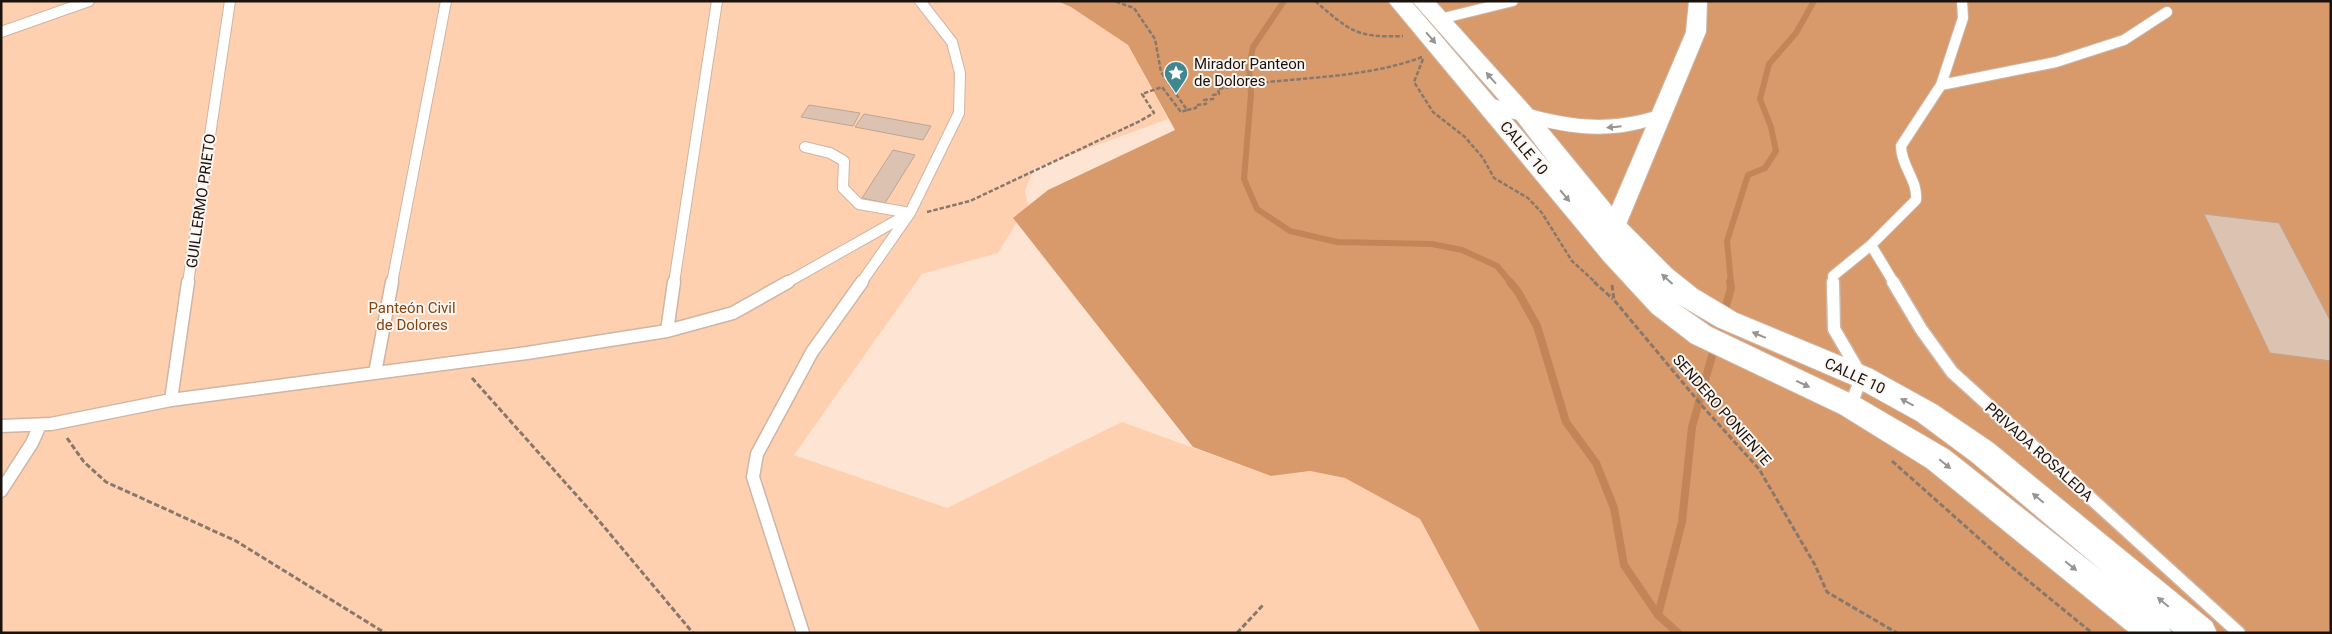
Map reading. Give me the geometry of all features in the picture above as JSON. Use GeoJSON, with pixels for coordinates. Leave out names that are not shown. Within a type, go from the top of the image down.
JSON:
{"type":"FeatureCollection","features":[{"type":"Feature","properties":{"kind":"street"},"geometry":{"type":"LineString","coordinates":[[1611,242],[1696,32],[1698,1]]}},
{"type":"Feature","properties":{"kind":"street"},"geometry":{"type":"LineString","coordinates":[[1412,3],[1434,27]]}},
{"type":"Feature","properties":{"kind":"street","name":"CALLE 10"},"geometry":{"type":"LineString","coordinates":[[1434,27],[1488,105],[1611,242],[1662,306],[1715,328],[1862,377],[1927,413],[1982,452],[2200,633]]}},
{"type":"Feature","properties":{"kind":"street","name":"CALLE 10"},"geometry":{"type":"LineString","coordinates":[[1434,27],[1524,114],[1611,242]]}},
{"type":"Feature","properties":{"kind":"street"},"geometry":{"type":"LineString","coordinates":[[1488,105],[1572,125],[1609,128],[1640,123],[1661,116]]}},
{"type":"Feature","properties":{"kind":"street","name":"CALLE 10"},"geometry":{"type":"LineString","coordinates":[[1715,328],[1938,459],[2155,633]]}},
{"type":"Feature","properties":{"kind":"lane"},"geometry":{"type":"LineString","coordinates":[[1,32],[89,1]]}},
{"type":"Feature","properties":{"kind":"lane","name":"GUILLERMO PRIETO"},"geometry":{"type":"LineString","coordinates":[[171,400],[230,1]]}},
{"type":"Feature","properties":{"kind":"lane"},"geometry":{"type":"LineString","coordinates":[[374,373],[446,1]]}},
{"type":"Feature","properties":{"kind":"lane"},"geometry":{"type":"LineString","coordinates":[[667,331],[716,1]]}},
{"type":"Feature","properties":{"kind":"lane"},"geometry":{"type":"LineString","coordinates":[[803,633],[754,477],[757,454],[812,352],[910,213],[959,113],[960,74],[952,42],[920,1]]}},
{"type":"Feature","properties":{"kind":"lane"},"geometry":{"type":"LineString","coordinates":[[1434,27],[1513,1]]}},
{"type":"Feature","properties":{"kind":"lane"},"geometry":{"type":"LineString","coordinates":[[1850,406],[1862,377],[1834,329],[1833,276],[1871,245],[1916,200],[1917,190],[1901,154],[1901,146],[1941,85],[1963,18],[1962,1]]}},
{"type":"Feature","properties":{"kind":"lane"},"geometry":{"type":"LineString","coordinates":[[1941,85],[2056,62],[2124,40],[2167,12]]}},
{"type":"Feature","properties":{"kind":"lane"},"geometry":{"type":"LineString","coordinates":[[805,147],[830,153],[844,162],[842,188],[859,204],[910,213]]}},
{"type":"Feature","properties":{"kind":"lane"},"geometry":{"type":"LineString","coordinates":[[1,426],[57,423],[171,400],[667,331],[733,313],[910,213]]}},
{"type":"Feature","properties":{"kind":"lane","name":"PRIVADA ROSALEDA"},"geometry":{"type":"LineString","coordinates":[[1871,245],[1920,329],[1952,372],[2239,633]]}},
{"type":"Feature","properties":{"kind":"lane"},"geometry":{"type":"LineString","coordinates":[[1,491],[32,443],[40,424]]}},
{"type":"Feature","properties":{"kind":"path"},"geometry":{"type":"LineString","coordinates":[[1114,1],[1134,8]]}},
{"type":"Feature","properties":{"kind":"path"},"geometry":{"type":"LineString","coordinates":[[1132,1],[1134,8],[1155,39],[1161,72],[1168,85],[1187,110]]}},
{"type":"Feature","properties":{"kind":"path"},"geometry":{"type":"LineString","coordinates":[[1315,1],[1346,28],[1374,37],[1434,27]]}},
{"type":"Feature","properties":{"kind":"path"},"geometry":{"type":"LineString","coordinates":[[910,213],[937,211],[976,198],[1110,137],[1154,113],[1142,94],[1162,87],[1181,112],[1196,108],[1196,105],[1206,104],[1204,100],[1219,94],[1218,89],[1305,77],[1355,74],[1407,63],[1424,56],[1414,82],[1432,112],[1465,137],[1483,158],[1494,178],[1528,198],[1542,213],[1572,261],[1614,300]]}},
{"type":"Feature","properties":{"kind":"path","name":"SENDERO PONIENTE"},"geometry":{"type":"LineString","coordinates":[[1611,242],[1608,267],[1614,300],[1704,408],[1759,469],[1815,565],[1827,592],[1898,633]]}},
{"type":"Feature","properties":{"kind":"path"},"geometry":{"type":"LineString","coordinates":[[455,362],[484,390],[595,516],[693,633]]}},
{"type":"Feature","properties":{"kind":"path"},"geometry":{"type":"LineString","coordinates":[[57,423],[84,462],[106,482],[236,541],[386,633]]}},
{"type":"Feature","properties":{"kind":"path"},"geometry":{"type":"LineString","coordinates":[[1886,455],[2002,558],[2092,633]]}},
{"type":"Feature","properties":{"kind":"path"},"geometry":{"type":"LineString","coordinates":[[1237,633],[1264,604]]}},
{"type":"Feature","properties":{"kind":"green space","name":"Panteón Civil de Dolores"},"geometry":{"type":"Polygon","coordinates":[[[1,1],[1057,1],[1071,7],[1128,45],[1168,119],[1035,168],[1025,190],[1028,205],[998,253],[922,274],[794,455],[947,508],[1122,422],[1271,476],[1310,471],[1345,478],[1420,519],[1481,633],[1,633],[1,1]]]}},
{"type":"Feature","properties":{"kind":"shaded area"},"geometry":{"type":"Polygon","coordinates":[[[1057,1],[2331,1],[2331,633],[1481,633],[1420,519],[1345,478],[1310,471],[1271,476],[1193,447],[1013,218],[1048,190],[1175,130],[1128,45],[1071,7],[1057,1]]]}},
{"type":"Feature","properties":{"kind":"building"},"geometry":{"type":"Polygon","coordinates":[[[809,105],[860,113],[853,126],[801,117],[809,105]]]}},
{"type":"Feature","properties":{"kind":"building"},"geometry":{"type":"Polygon","coordinates":[[[864,114],[931,126],[923,140],[855,127],[864,114]]]}},
{"type":"Feature","properties":{"kind":"building"},"geometry":{"type":"Polygon","coordinates":[[[893,150],[915,155],[885,203],[862,198],[893,150]]]}},
{"type":"Feature","properties":{"kind":"building"},"geometry":{"type":"Polygon","coordinates":[[[2204,214],[2279,223],[2331,322],[2331,361],[2270,353],[2204,214]]]}},
{"type":"Feature","properties":{"kind":"waterway"},"geometry":{"type":"LineString","coordinates":[[1284,1],[1253,47],[1249,68],[1251,94],[1244,179],[1257,209],[1290,231],[1337,242],[1432,244],[1462,250],[1497,266],[1511,283]]}},
{"type":"Feature","properties":{"kind":"waterway"},"geometry":{"type":"LineString","coordinates":[[1731,283],[1727,241],[1748,175],[1765,168],[1776,151],[1771,127],[1760,99],[1769,64],[1796,33],[1814,1]]}},
{"type":"Feature","properties":{"kind":"waterway"},"geometry":{"type":"LineString","coordinates":[[1510,282],[1518,292],[1537,326],[1566,422],[1596,463],[1614,508],[1624,565],[1658,615]]}},
{"type":"Feature","properties":{"kind":"waterway"},"geometry":{"type":"LineString","coordinates":[[1658,615],[1682,522],[1692,427],[1731,288],[1730,282]]}},
{"type":"Feature","properties":{"kind":"waterway"},"geometry":{"type":"LineString","coordinates":[[1658,615],[1678,633]]}},
{"type":"Feature","properties":{"kind":"place","name":"Mirador Panteon de Dolores"},"geometry":{"type":"Point","coordinates":[1176,94]}}]}
